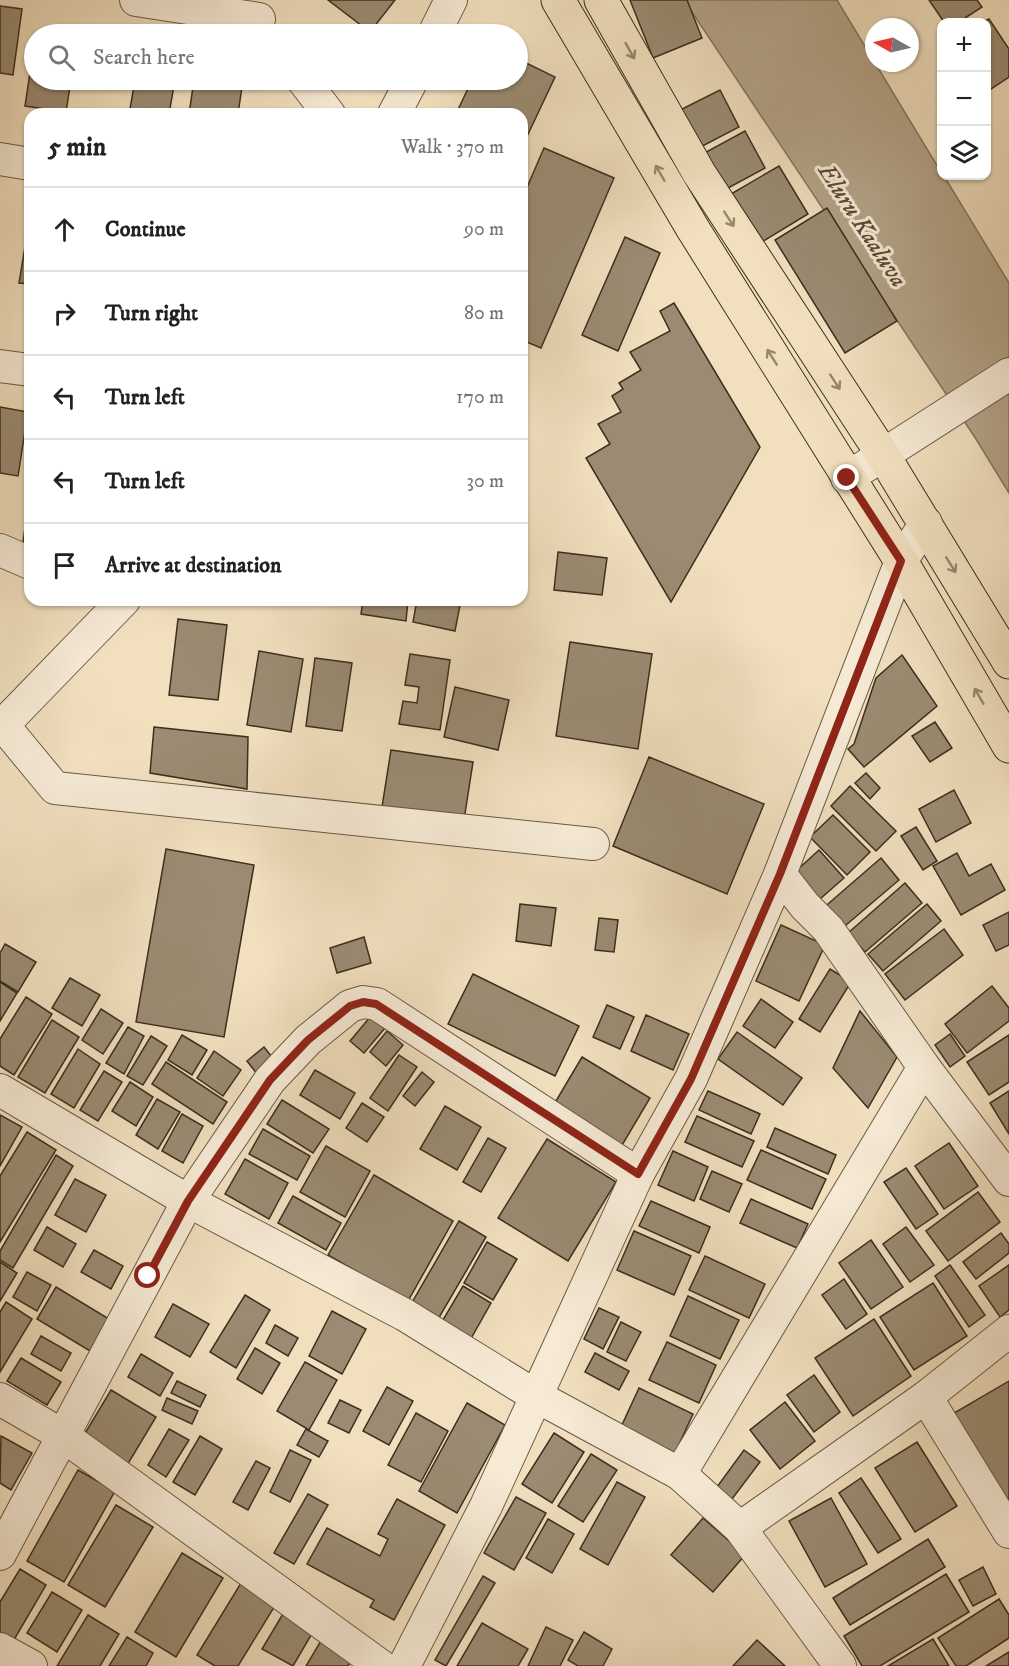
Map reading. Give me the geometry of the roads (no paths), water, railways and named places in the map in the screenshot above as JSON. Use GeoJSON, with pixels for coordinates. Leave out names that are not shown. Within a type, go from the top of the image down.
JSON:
{"type":"FeatureCollection","features":[{"type":"Feature","properties":{"kind":"main road"},"geometry":{"type":"LineString","coordinates":[[558,0],[693,229],[901,561],[1009,746]]}},
{"type":"Feature","properties":{"kind":"main road"},"geometry":{"type":"LineString","coordinates":[[601,0],[699,173],[883,455],[1009,662]]}},
{"type":"Feature","properties":{"kind":"street"},"geometry":{"type":"LineString","coordinates":[[136,0],[259,18]]}},
{"type":"Feature","properties":{"kind":"street"},"geometry":{"type":"LineString","coordinates":[[439,24],[451,0]]}},
{"type":"Feature","properties":{"kind":"street"},"geometry":{"type":"LineString","coordinates":[[311,90],[324,108]]}},
{"type":"Feature","properties":{"kind":"street"},"geometry":{"type":"LineString","coordinates":[[397,108],[407,90]]}},
{"type":"Feature","properties":{"kind":"street"},"geometry":{"type":"LineString","coordinates":[[0,159],[24,163]]}},
{"type":"Feature","properties":{"kind":"street"},"geometry":{"type":"LineString","coordinates":[[0,366],[24,369]]}},
{"type":"Feature","properties":{"kind":"street"},"geometry":{"type":"LineString","coordinates":[[847,478],[1009,374]]}},
{"type":"Feature","properties":{"kind":"street"},"geometry":{"type":"LineString","coordinates":[[404,1666],[486,1506],[638,1174],[691,1079],[780,874],[901,561],[926,523]]}},
{"type":"Feature","properties":{"kind":"street"},"geometry":{"type":"LineString","coordinates":[[0,549],[24,560]]}},
{"type":"Feature","properties":{"kind":"street"},"geometry":{"type":"LineString","coordinates":[[115,606],[2,727],[55,788],[593,844]]}},
{"type":"Feature","properties":{"kind":"street"},"geometry":{"type":"LineString","coordinates":[[780,874],[805,906],[828,929],[924,1068],[1009,1180]]}},
{"type":"Feature","properties":{"kind":"street"},"geometry":{"type":"LineString","coordinates":[[0,1554],[188,1201],[270,1080],[308,1040],[350,1006],[363,1002],[376,1004],[638,1174]]}},
{"type":"Feature","properties":{"kind":"street"},"geometry":{"type":"LineString","coordinates":[[680,1474],[924,1068]]}},
{"type":"Feature","properties":{"kind":"street"},"geometry":{"type":"LineString","coordinates":[[0,1090],[188,1201],[405,1316],[536,1396],[680,1474],[740,1528],[840,1666]]}},
{"type":"Feature","properties":{"kind":"street"},"geometry":{"type":"LineString","coordinates":[[740,1528],[926,1397],[1009,1331]]}},
{"type":"Feature","properties":{"kind":"street"},"geometry":{"type":"LineString","coordinates":[[926,1397],[1009,1532]]}},
{"type":"Feature","properties":{"kind":"street"},"geometry":{"type":"LineString","coordinates":[[0,1399],[62,1435],[381,1666]]}},
{"type":"Feature","properties":{"kind":"street"},"geometry":{"type":"LineString","coordinates":[[0,1649],[31,1666]]}},
{"type":"Feature","properties":{"kind":"water","name":"Eluru Kaaluva"},"geometry":{"type":"Polygon","coordinates":[[[684,0],[837,0],[865,46],[865,72],[881,72],[937,165],[937,180],[946,180],[1009,283],[1009,493],[976,439],[684,0]]]}}]}
